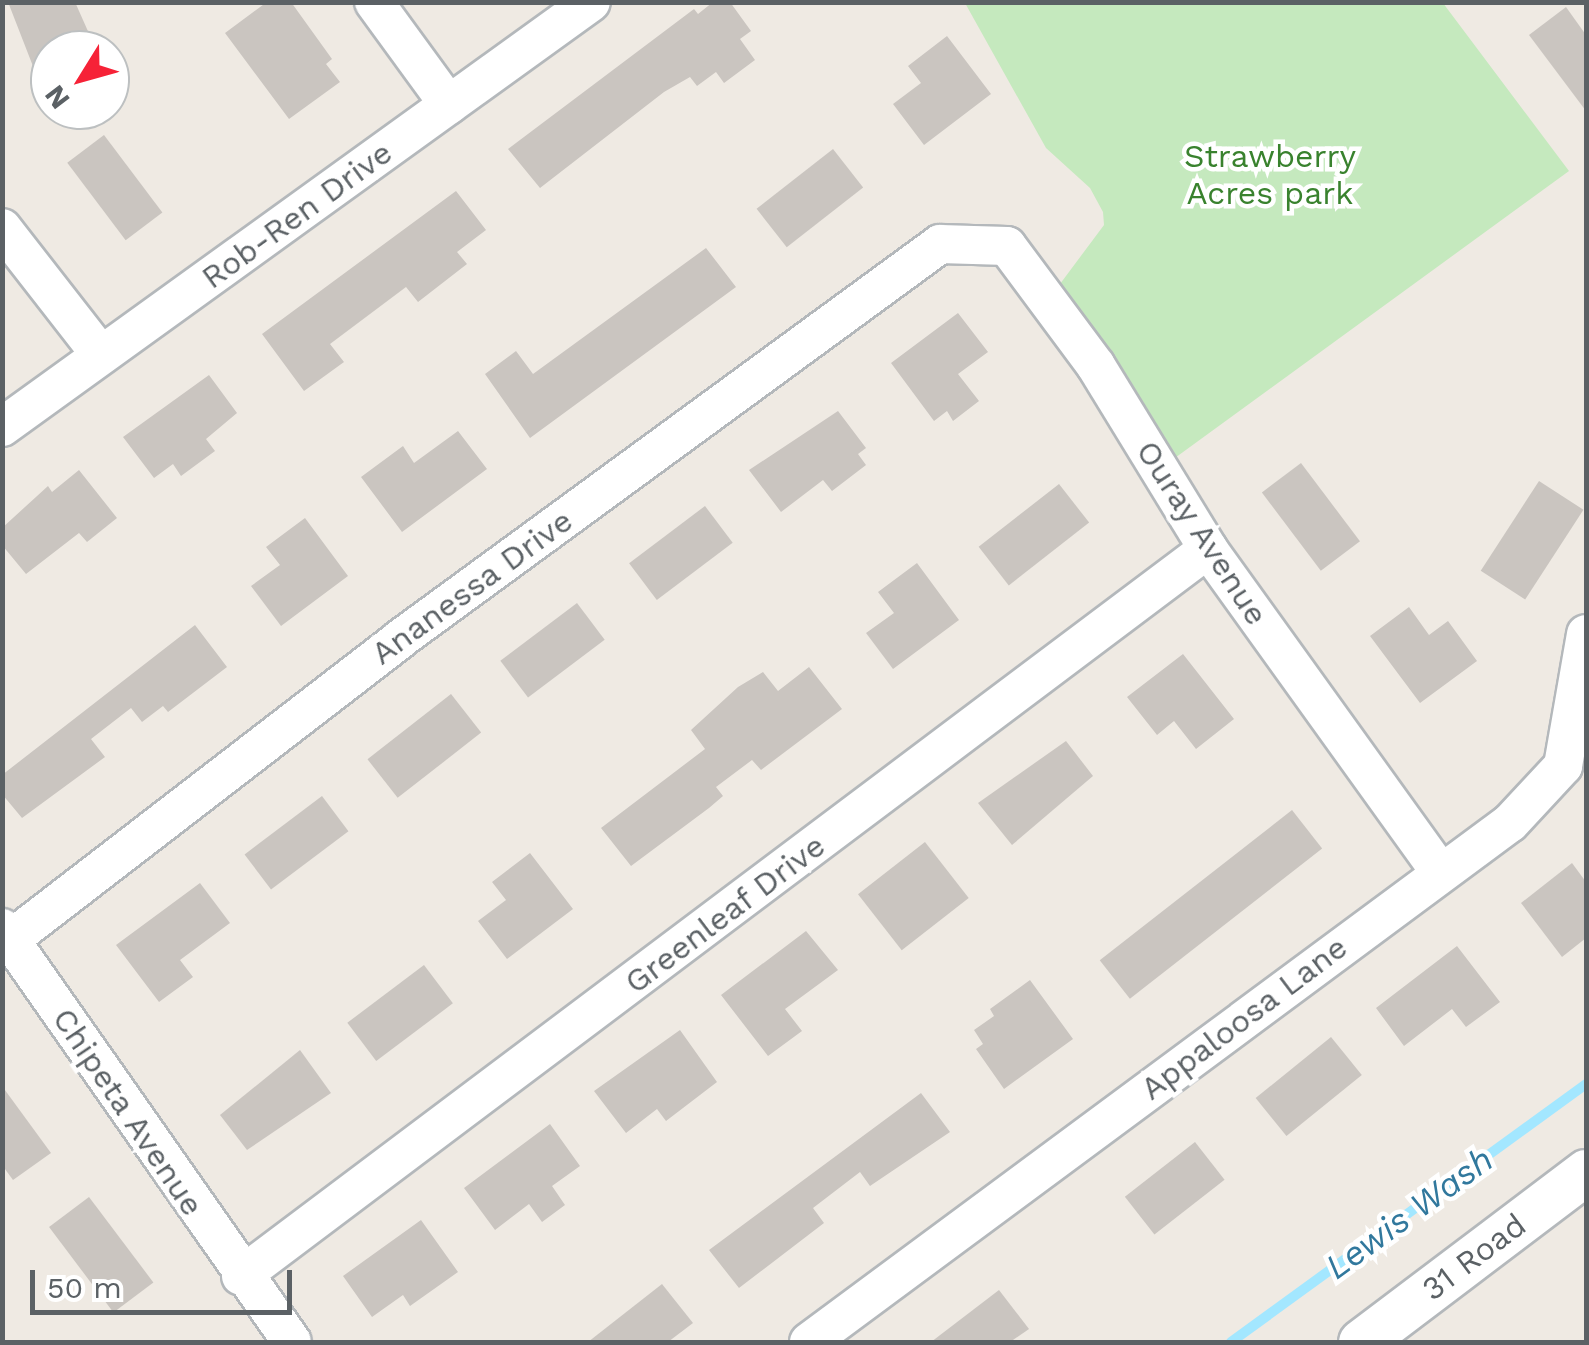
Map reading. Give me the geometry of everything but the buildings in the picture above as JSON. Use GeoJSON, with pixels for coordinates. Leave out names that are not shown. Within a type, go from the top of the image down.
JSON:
{"type":"FeatureCollection","features":[{"type":"Feature","properties":{"kind":"street"},"geometry":{"type":"LineString","coordinates":[[374,2],[450,105]]}},
{"type":"Feature","properties":{"kind":"street","name":"Rob-Ren Drive"},"geometry":{"type":"LineString","coordinates":[[2,427],[591,2]]}},
{"type":"Feature","properties":{"kind":"street"},"geometry":{"type":"LineString","coordinates":[[2,228],[101,355]]}},
{"type":"Feature","properties":{"kind":"street","name":"Ouray Avenue"},"geometry":{"type":"LineString","coordinates":[[940,244],[1007,246],[1096,366],[1208,548],[1440,872]]}},
{"type":"Feature","properties":{"kind":"street","name":"Ananessa Drive"},"geometry":{"type":"LineString","coordinates":[[7,934],[400,639],[940,244]]}},
{"type":"Feature","properties":{"kind":"street","name":"Greenleaf Drive"},"geometry":{"type":"LineString","coordinates":[[241,1276],[1208,548]]}},
{"type":"Feature","properties":{"kind":"street","name":"Appaloosa Lane"},"geometry":{"type":"LineString","coordinates":[[809,1342],[1510,823],[1563,766],[1586,634]]}},
{"type":"Feature","properties":{"kind":"street","name":"Chipeta Avenue"},"geometry":{"type":"LineString","coordinates":[[7,934],[241,1276],[292,1342]]}},
{"type":"Feature","properties":{"kind":"street","name":"31 Road"},"geometry":{"type":"LineString","coordinates":[[1360,1342],[1586,1172]]}},
{"type":"Feature","properties":{"kind":"green space","name":"Strawberry Acres park"},"geometry":{"type":"Polygon","coordinates":[[[965,3],[1443,3],[1569,171],[1168,463],[1060,284],[1104,225],[1103,212],[1090,188],[1046,148],[965,3]]]}},
{"type":"Feature","properties":{"kind":"waterway","name":"Lewis Wash"},"geometry":{"type":"LineString","coordinates":[[1231,1342],[1586,1084]]}}]}
